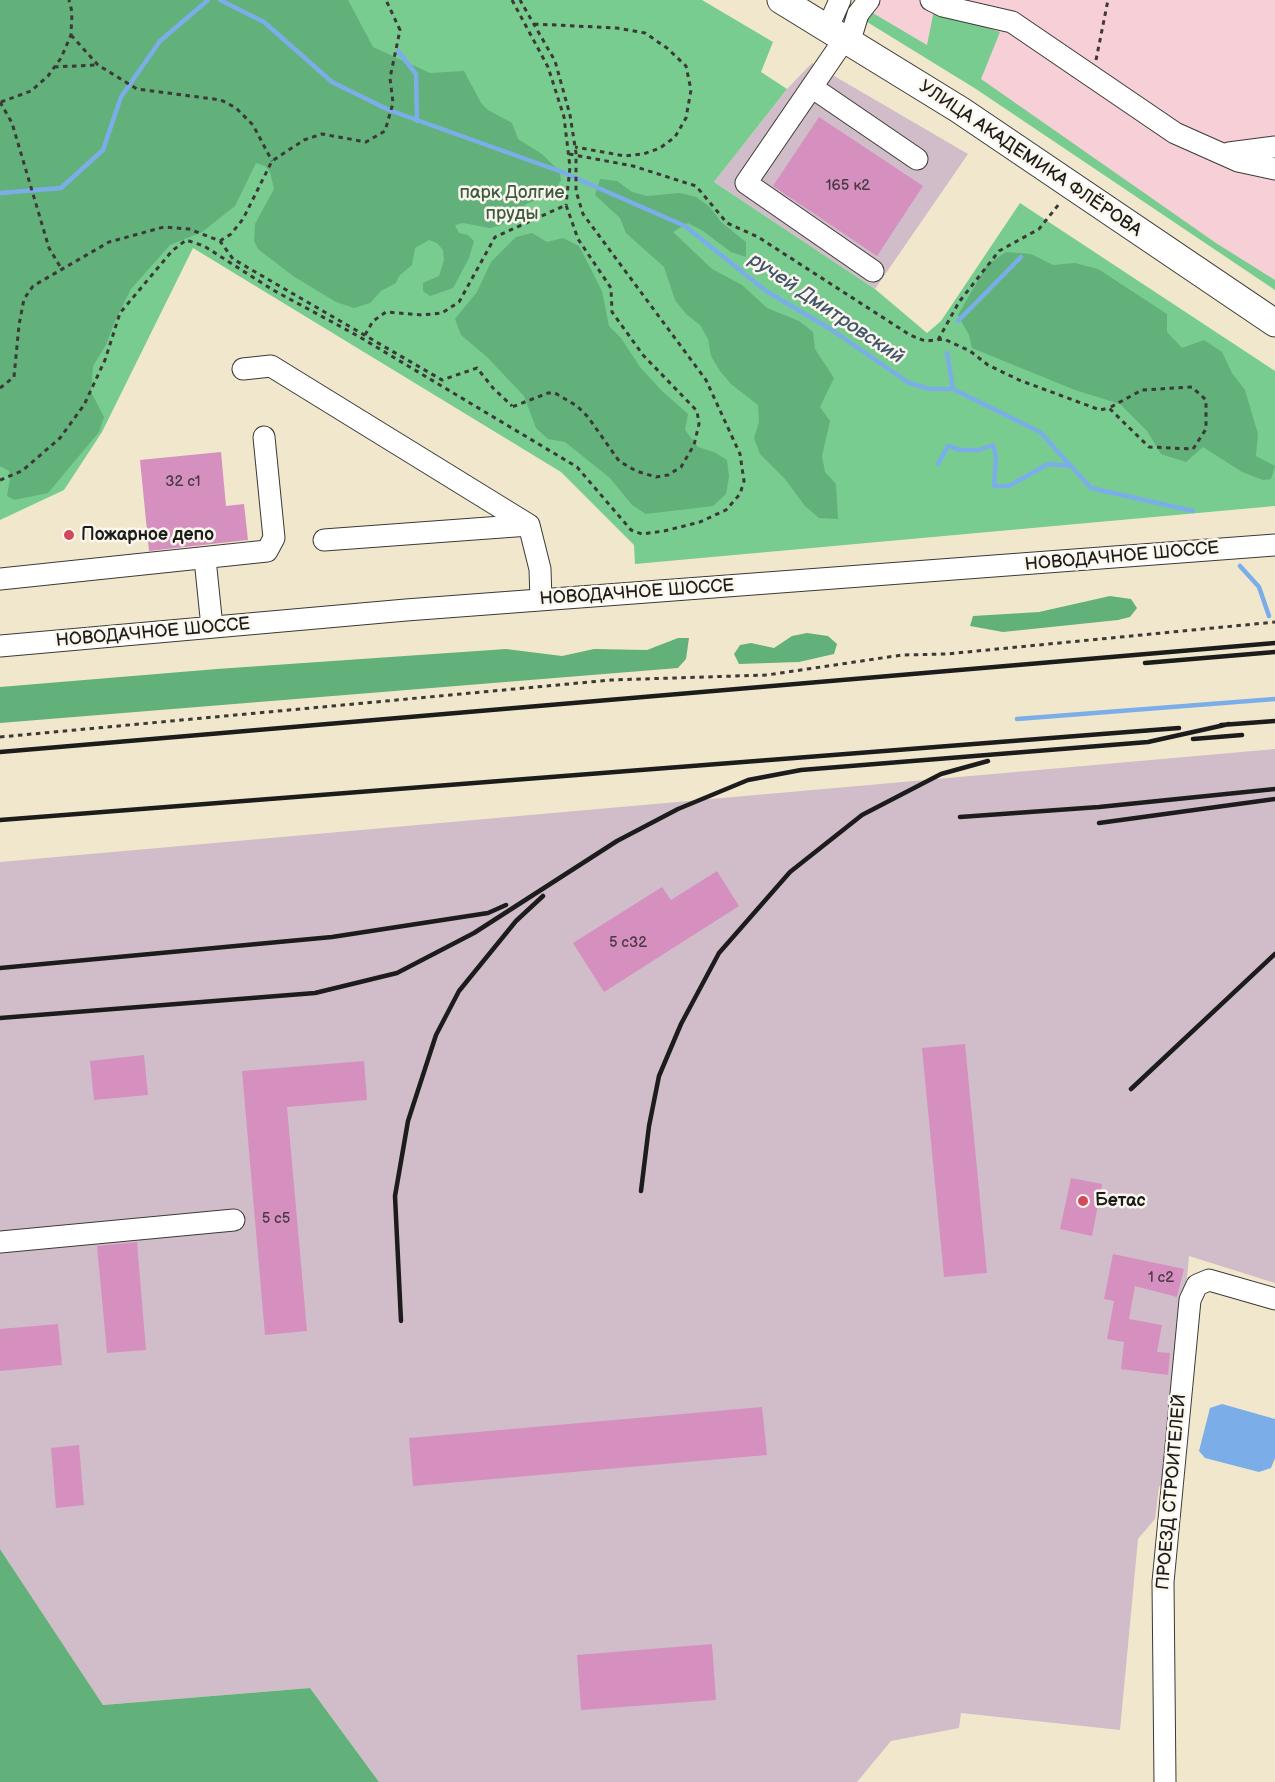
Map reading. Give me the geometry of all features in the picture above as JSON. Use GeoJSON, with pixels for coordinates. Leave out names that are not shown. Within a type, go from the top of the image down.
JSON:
{"type":"FeatureCollection","features":[{"type":"Feature","properties":{"kind":"main road","name":"УЛИЦА АКАДЕМИКА ФЛЁРОВА"},"geometry":{"type":"LineString","coordinates":[[781,0],[960,110],[1275,323]]}},
{"type":"Feature","properties":{"kind":"street"},"geometry":{"type":"LineString","coordinates":[[840,0],[841,35]]}},
{"type":"Feature","properties":{"kind":"street"},"geometry":{"type":"LineString","coordinates":[[869,0],[841,35],[813,88],[746,183],[873,271]]}},
{"type":"Feature","properties":{"kind":"street"},"geometry":{"type":"LineString","coordinates":[[940,2],[1012,22],[1175,133],[1238,161],[1275,169]]}},
{"type":"Feature","properties":{"kind":"street"},"geometry":{"type":"LineString","coordinates":[[813,88],[917,159]]}},
{"type":"Feature","properties":{"kind":"street"},"geometry":{"type":"LineString","coordinates":[[1222,153],[1275,147]]}},
{"type":"Feature","properties":{"kind":"street"},"geometry":{"type":"LineString","coordinates":[[243,369],[271,366],[529,525],[540,570],[541,600]]}},
{"type":"Feature","properties":{"kind":"street"},"geometry":{"type":"LineString","coordinates":[[0,579],[261,554],[272,545],[264,437]]}},
{"type":"Feature","properties":{"kind":"street"},"geometry":{"type":"LineString","coordinates":[[324,540],[529,525]]}},
{"type":"Feature","properties":{"kind":"street","name":"НОВОДАЧНОЕ ШОССЕ"},"geometry":{"type":"LineString","coordinates":[[0,646],[541,600],[1275,545]]}},
{"type":"Feature","properties":{"kind":"street"},"geometry":{"type":"LineString","coordinates":[[205,559],[212,627]]}},
{"type":"Feature","properties":{"kind":"street"},"geometry":{"type":"LineString","coordinates":[[0,1242],[234,1220]]}},
{"type":"Feature","properties":{"kind":"street","name":"ПРОЕЗД СТРОИТЕЛЕЙ"},"geometry":{"type":"LineString","coordinates":[[1165,1782],[1163,1582],[1190,1300],[1197,1286],[1209,1280],[1275,1299]]}},
{"type":"Feature","properties":{"kind":"path"},"geometry":{"type":"LineString","coordinates":[[61,269],[49,248],[21,149],[0,103],[32,91],[54,67],[71,35],[72,12],[69,0]]}},
{"type":"Feature","properties":{"kind":"path"},"geometry":{"type":"LineString","coordinates":[[220,241],[231,234],[243,219],[272,161],[304,140],[322,134],[366,142],[385,131],[393,103],[390,78],[400,30],[386,0]]}},
{"type":"Feature","properties":{"kind":"path"},"geometry":{"type":"LineString","coordinates":[[0,388],[14,377],[24,299],[33,286],[110,242],[164,227],[189,229],[220,241],[233,259],[442,380],[477,368],[512,407],[548,393],[555,393],[577,406],[588,417],[619,461],[636,471],[656,477],[668,475],[681,467],[694,445],[699,424],[697,411],[643,355],[612,312],[611,288],[578,239],[566,205],[570,167],[564,117],[548,67],[512,0]]}},
{"type":"Feature","properties":{"kind":"path"},"geometry":{"type":"LineString","coordinates":[[0,480],[22,471],[60,438],[84,405],[105,360],[120,314],[172,251],[186,240],[204,246],[273,290],[358,336],[577,467],[631,530],[642,534],[664,531],[700,522],[726,510],[740,494],[744,482],[740,454],[728,424],[706,380],[583,214],[576,189],[576,153],[570,115],[555,61],[520,0]]}},
{"type":"Feature","properties":{"kind":"path"},"geometry":{"type":"LineString","coordinates":[[1095,65],[1108,0]]}},
{"type":"Feature","properties":{"kind":"path"},"geometry":{"type":"LineString","coordinates":[[534,24],[617,28],[645,33],[668,48],[686,66],[691,90],[686,118],[675,137],[660,148],[643,154],[625,156],[575,147]]}},
{"type":"Feature","properties":{"kind":"path"},"geometry":{"type":"LineString","coordinates":[[71,35],[98,65],[137,89],[221,100],[229,104],[253,125],[272,161]]}},
{"type":"Feature","properties":{"kind":"path"},"geometry":{"type":"LineString","coordinates":[[54,67],[98,65]]}},
{"type":"Feature","properties":{"kind":"path"},"geometry":{"type":"LineString","coordinates":[[568,154],[576,153],[633,166],[696,186],[727,223],[758,237],[910,335],[926,341],[944,339],[970,351],[988,365],[1019,380],[1100,410],[1109,408],[1142,390],[1192,387],[1206,400],[1206,429],[1193,449],[1149,447],[1109,408]]}},
{"type":"Feature","properties":{"kind":"path"},"geometry":{"type":"LineString","coordinates":[[938,340],[959,302],[999,251],[1039,229],[1059,204]]}},
{"type":"Feature","properties":{"kind":"path"},"geometry":{"type":"LineString","coordinates":[[365,335],[373,321],[386,312],[422,315],[442,312],[459,302],[495,237],[566,205]]}},
{"type":"Feature","properties":{"kind":"path"},"geometry":{"type":"LineString","coordinates":[[0,737],[610,680],[767,675],[902,655],[946,654],[1275,622]]}},
{"type":"Feature","properties":{"kind":"shaded area"},"geometry":{"type":"Polygon","coordinates":[[[861,0],[1275,0],[1275,280],[1216,243],[980,79],[866,9],[861,0]]]}},
{"type":"Feature","properties":{"kind":"shaded area"},"geometry":{"type":"Polygon","coordinates":[[[812,63],[968,154],[875,289],[714,182],[787,89],[812,63]]]}},
{"type":"Feature","properties":{"kind":"shaded area"},"geometry":{"type":"Polygon","coordinates":[[[1275,749],[1275,1283],[1189,1256],[1168,1485],[1159,1486],[1155,1519],[1138,1539],[1120,1730],[961,1713],[959,1728],[891,1741],[857,1782],[379,1782],[310,1688],[103,1705],[0,1549],[0,862],[1275,749]]]}},
{"type":"Feature","properties":{"kind":"green space","name":"парк Долгие пруды"},"geometry":{"type":"Polygon","coordinates":[[[0,0],[702,0],[773,42],[761,72],[787,89],[714,182],[875,289],[927,333],[941,321],[1020,203],[1275,371],[1275,506],[635,564],[634,545],[561,472],[193,248],[102,432],[64,490],[0,520],[0,0]]]}},
{"type":"Feature","properties":{"kind":"green space"},"geometry":{"type":"Polygon","coordinates":[[[0,0],[348,0],[373,47],[430,73],[464,71],[481,103],[488,110],[512,123],[518,139],[542,154],[560,172],[561,181],[551,194],[526,204],[515,216],[499,226],[490,228],[463,223],[455,225],[459,233],[468,235],[474,241],[469,258],[453,288],[430,296],[423,291],[423,283],[439,276],[444,260],[443,250],[437,243],[429,240],[415,248],[412,265],[399,276],[396,283],[381,291],[370,303],[354,308],[336,302],[293,276],[258,249],[254,241],[255,224],[274,189],[270,172],[265,166],[256,163],[235,206],[202,232],[170,245],[131,289],[106,345],[93,366],[91,392],[104,417],[99,432],[48,493],[14,500],[7,496],[9,471],[0,466],[0,0]]]}},
{"type":"Feature","properties":{"kind":"green space"},"geometry":{"type":"Polygon","coordinates":[[[866,9],[927,45],[934,10],[1000,32],[981,79],[1216,243],[1275,280],[1275,290],[976,89],[859,17],[866,9]]]}},
{"type":"Feature","properties":{"kind":"green space"},"geometry":{"type":"Polygon","coordinates":[[[600,179],[617,181],[632,192],[647,196],[680,193],[696,197],[710,207],[721,222],[746,242],[746,257],[731,252],[688,223],[673,232],[712,269],[742,285],[767,308],[799,321],[813,332],[815,349],[834,378],[820,407],[830,421],[822,456],[825,472],[836,484],[838,519],[819,518],[805,506],[785,479],[760,454],[754,438],[759,422],[758,405],[731,384],[720,371],[711,356],[708,339],[700,325],[686,314],[675,300],[664,267],[626,233],[620,218],[595,195],[600,179]]]}},
{"type":"Feature","properties":{"kind":"green space"},"geometry":{"type":"Polygon","coordinates":[[[532,233],[547,242],[563,238],[579,246],[602,291],[609,326],[621,338],[640,367],[688,414],[685,430],[698,447],[714,452],[727,460],[729,477],[726,494],[713,506],[646,514],[632,505],[610,478],[565,442],[548,439],[536,428],[524,396],[487,357],[461,335],[455,319],[477,292],[491,262],[516,237],[532,233]]]}},
{"type":"Feature","properties":{"kind":"green space"},"geometry":{"type":"Polygon","coordinates":[[[1006,252],[1031,254],[1053,265],[1075,263],[1098,269],[1167,314],[1167,332],[1182,348],[1204,340],[1222,352],[1232,373],[1245,390],[1258,434],[1256,456],[1275,466],[1271,479],[1263,480],[1242,472],[1203,447],[1186,462],[1161,454],[1147,431],[1120,404],[1075,390],[972,348],[969,335],[958,315],[987,265],[1006,252]]]}},
{"type":"Feature","properties":{"kind":"green space"},"geometry":{"type":"Polygon","coordinates":[[[1110,596],[1131,599],[1137,608],[1130,617],[1118,620],[1003,632],[970,626],[973,616],[1039,612],[1110,596]]]}},
{"type":"Feature","properties":{"kind":"green space"},"geometry":{"type":"Polygon","coordinates":[[[807,633],[828,636],[837,644],[834,654],[799,662],[739,664],[734,654],[740,645],[751,643],[774,648],[792,636],[807,633]]]}},
{"type":"Feature","properties":{"kind":"green space"},"geometry":{"type":"Polygon","coordinates":[[[678,638],[689,638],[686,659],[678,668],[0,723],[0,687],[506,649],[562,656],[594,649],[647,650],[678,638]]]}},
{"type":"Feature","properties":{"kind":"green space"},"geometry":{"type":"Polygon","coordinates":[[[0,1549],[103,1705],[310,1688],[379,1782],[0,1782],[0,1549]]]}},
{"type":"Feature","properties":{"kind":"water"},"geometry":{"type":"Polygon","coordinates":[[[1222,1404],[1275,1419],[1275,1458],[1271,1468],[1259,1472],[1205,1458],[1199,1451],[1210,1408],[1222,1404]]]}},
{"type":"Feature","properties":{"kind":"building"},"geometry":{"type":"Polygon","coordinates":[[[819,117],[923,186],[877,256],[773,186],[819,117]]]}},
{"type":"Feature","properties":{"kind":"building"},"geometry":{"type":"Polygon","coordinates":[[[221,452],[226,506],[244,504],[248,540],[149,551],[140,460],[221,452]]]}},
{"type":"Feature","properties":{"kind":"building"},"geometry":{"type":"Polygon","coordinates":[[[717,871],[739,906],[604,992],[573,943],[662,887],[671,900],[717,871]]]}},
{"type":"Feature","properties":{"kind":"building"},"geometry":{"type":"Polygon","coordinates":[[[965,1044],[987,1273],[944,1277],[922,1048],[965,1044]]]}},
{"type":"Feature","properties":{"kind":"building"},"geometry":{"type":"Polygon","coordinates":[[[144,1055],[148,1095],[94,1100],[90,1061],[144,1055]]]}},
{"type":"Feature","properties":{"kind":"building"},"geometry":{"type":"Polygon","coordinates":[[[364,1061],[367,1100],[287,1107],[307,1331],[265,1335],[242,1071],[364,1061]]]}},
{"type":"Feature","properties":{"kind":"building"},"geometry":{"type":"Polygon","coordinates":[[[1071,1178],[1102,1184],[1092,1236],[1060,1229],[1071,1178]]]}},
{"type":"Feature","properties":{"kind":"building"},"geometry":{"type":"Polygon","coordinates":[[[137,1242],[146,1350],[107,1353],[97,1246],[137,1242]]]}},
{"type":"Feature","properties":{"kind":"building"},"geometry":{"type":"Polygon","coordinates":[[[1113,1254],[1184,1269],[1177,1297],[1135,1286],[1129,1319],[1162,1325],[1157,1352],[1170,1353],[1168,1375],[1121,1369],[1124,1342],[1107,1339],[1114,1301],[1104,1299],[1113,1254]]]}},
{"type":"Feature","properties":{"kind":"building"},"geometry":{"type":"Polygon","coordinates":[[[58,1324],[62,1365],[0,1371],[0,1329],[58,1324]]]}},
{"type":"Feature","properties":{"kind":"building"},"geometry":{"type":"Polygon","coordinates":[[[762,1407],[767,1455],[413,1486],[409,1438],[762,1407]]]}},
{"type":"Feature","properties":{"kind":"building"},"geometry":{"type":"Polygon","coordinates":[[[79,1445],[84,1505],[56,1508],[51,1448],[79,1445]]]}},
{"type":"Feature","properties":{"kind":"building"},"geometry":{"type":"Polygon","coordinates":[[[712,1644],[716,1700],[581,1710],[577,1655],[712,1644]]]}},
{"type":"Feature","properties":{"kind":"waterway"},"geometry":{"type":"LineString","coordinates":[[0,193],[61,188],[103,150],[121,97],[160,41],[208,0]]}},
{"type":"Feature","properties":{"kind":"waterway","name":"ручей Дмитровский"},"geometry":{"type":"LineString","coordinates":[[220,0],[264,22],[332,82],[389,110],[562,172],[685,226],[766,291],[832,330],[909,383],[930,389],[953,389],[1040,432],[1091,488],[1193,511]]}},
{"type":"Feature","properties":{"kind":"waterway"},"geometry":{"type":"LineString","coordinates":[[398,51],[416,74],[417,121]]}},
{"type":"Feature","properties":{"kind":"waterway"},"geometry":{"type":"LineString","coordinates":[[958,321],[1021,257]]}},
{"type":"Feature","properties":{"kind":"waterway"},"geometry":{"type":"LineString","coordinates":[[947,353],[953,389]]}},
{"type":"Feature","properties":{"kind":"waterway"},"geometry":{"type":"LineString","coordinates":[[938,464],[948,446],[961,450],[979,450],[993,445],[996,456],[994,486],[1009,486],[1048,464],[1071,466]]}},
{"type":"Feature","properties":{"kind":"waterway","name":"ручей Дмитровский"},"geometry":{"type":"LineString","coordinates":[[1240,566],[1259,587],[1269,616]]}},
{"type":"Feature","properties":{"kind":"waterway"},"geometry":{"type":"LineString","coordinates":[[1017,719],[1275,699]]}},
{"type":"Feature","properties":{"kind":"railway"},"geometry":{"type":"LineString","coordinates":[[0,752],[1275,643]]}},
{"type":"Feature","properties":{"kind":"railway"},"geometry":{"type":"LineString","coordinates":[[1145,663],[1275,652]]}},
{"type":"Feature","properties":{"kind":"railway"},"geometry":{"type":"LineString","coordinates":[[1221,725],[1275,721]]}},
{"type":"Feature","properties":{"kind":"railway"},"geometry":{"type":"LineString","coordinates":[[0,1018],[315,993],[397,973],[474,933],[617,841],[678,809],[748,780],[801,770],[1148,742],[1229,724]]}},
{"type":"Feature","properties":{"kind":"railway"},"geometry":{"type":"LineString","coordinates":[[0,820],[1179,728]]}},
{"type":"Feature","properties":{"kind":"railway"},"geometry":{"type":"LineString","coordinates":[[1193,739],[1242,735]]}},
{"type":"Feature","properties":{"kind":"railway"},"geometry":{"type":"LineString","coordinates":[[641,1191],[649,1126],[659,1076],[681,1024],[719,953],[790,872],[862,815],[941,774],[988,761]]}},
{"type":"Feature","properties":{"kind":"railway"},"geometry":{"type":"LineString","coordinates":[[960,817],[1099,807],[1275,789]]}},
{"type":"Feature","properties":{"kind":"railway"},"geometry":{"type":"LineString","coordinates":[[1099,823],[1275,799]]}},
{"type":"Feature","properties":{"kind":"railway"},"geometry":{"type":"LineString","coordinates":[[401,1321],[395,1196],[408,1121],[436,1035],[459,991],[516,921],[543,896]]}},
{"type":"Feature","properties":{"kind":"railway"},"geometry":{"type":"LineString","coordinates":[[0,968],[332,937],[488,913],[506,905]]}},
{"type":"Feature","properties":{"kind":"railway"},"geometry":{"type":"LineString","coordinates":[[1131,1089],[1275,954]]}},
{"type":"Feature","properties":{"kind":"place","name":"Пожарное депо"},"geometry":{"type":"Point","coordinates":[69,535]}},
{"type":"Feature","properties":{"kind":"place","name":"Бетас"},"geometry":{"type":"Point","coordinates":[1083,1201]}}]}
